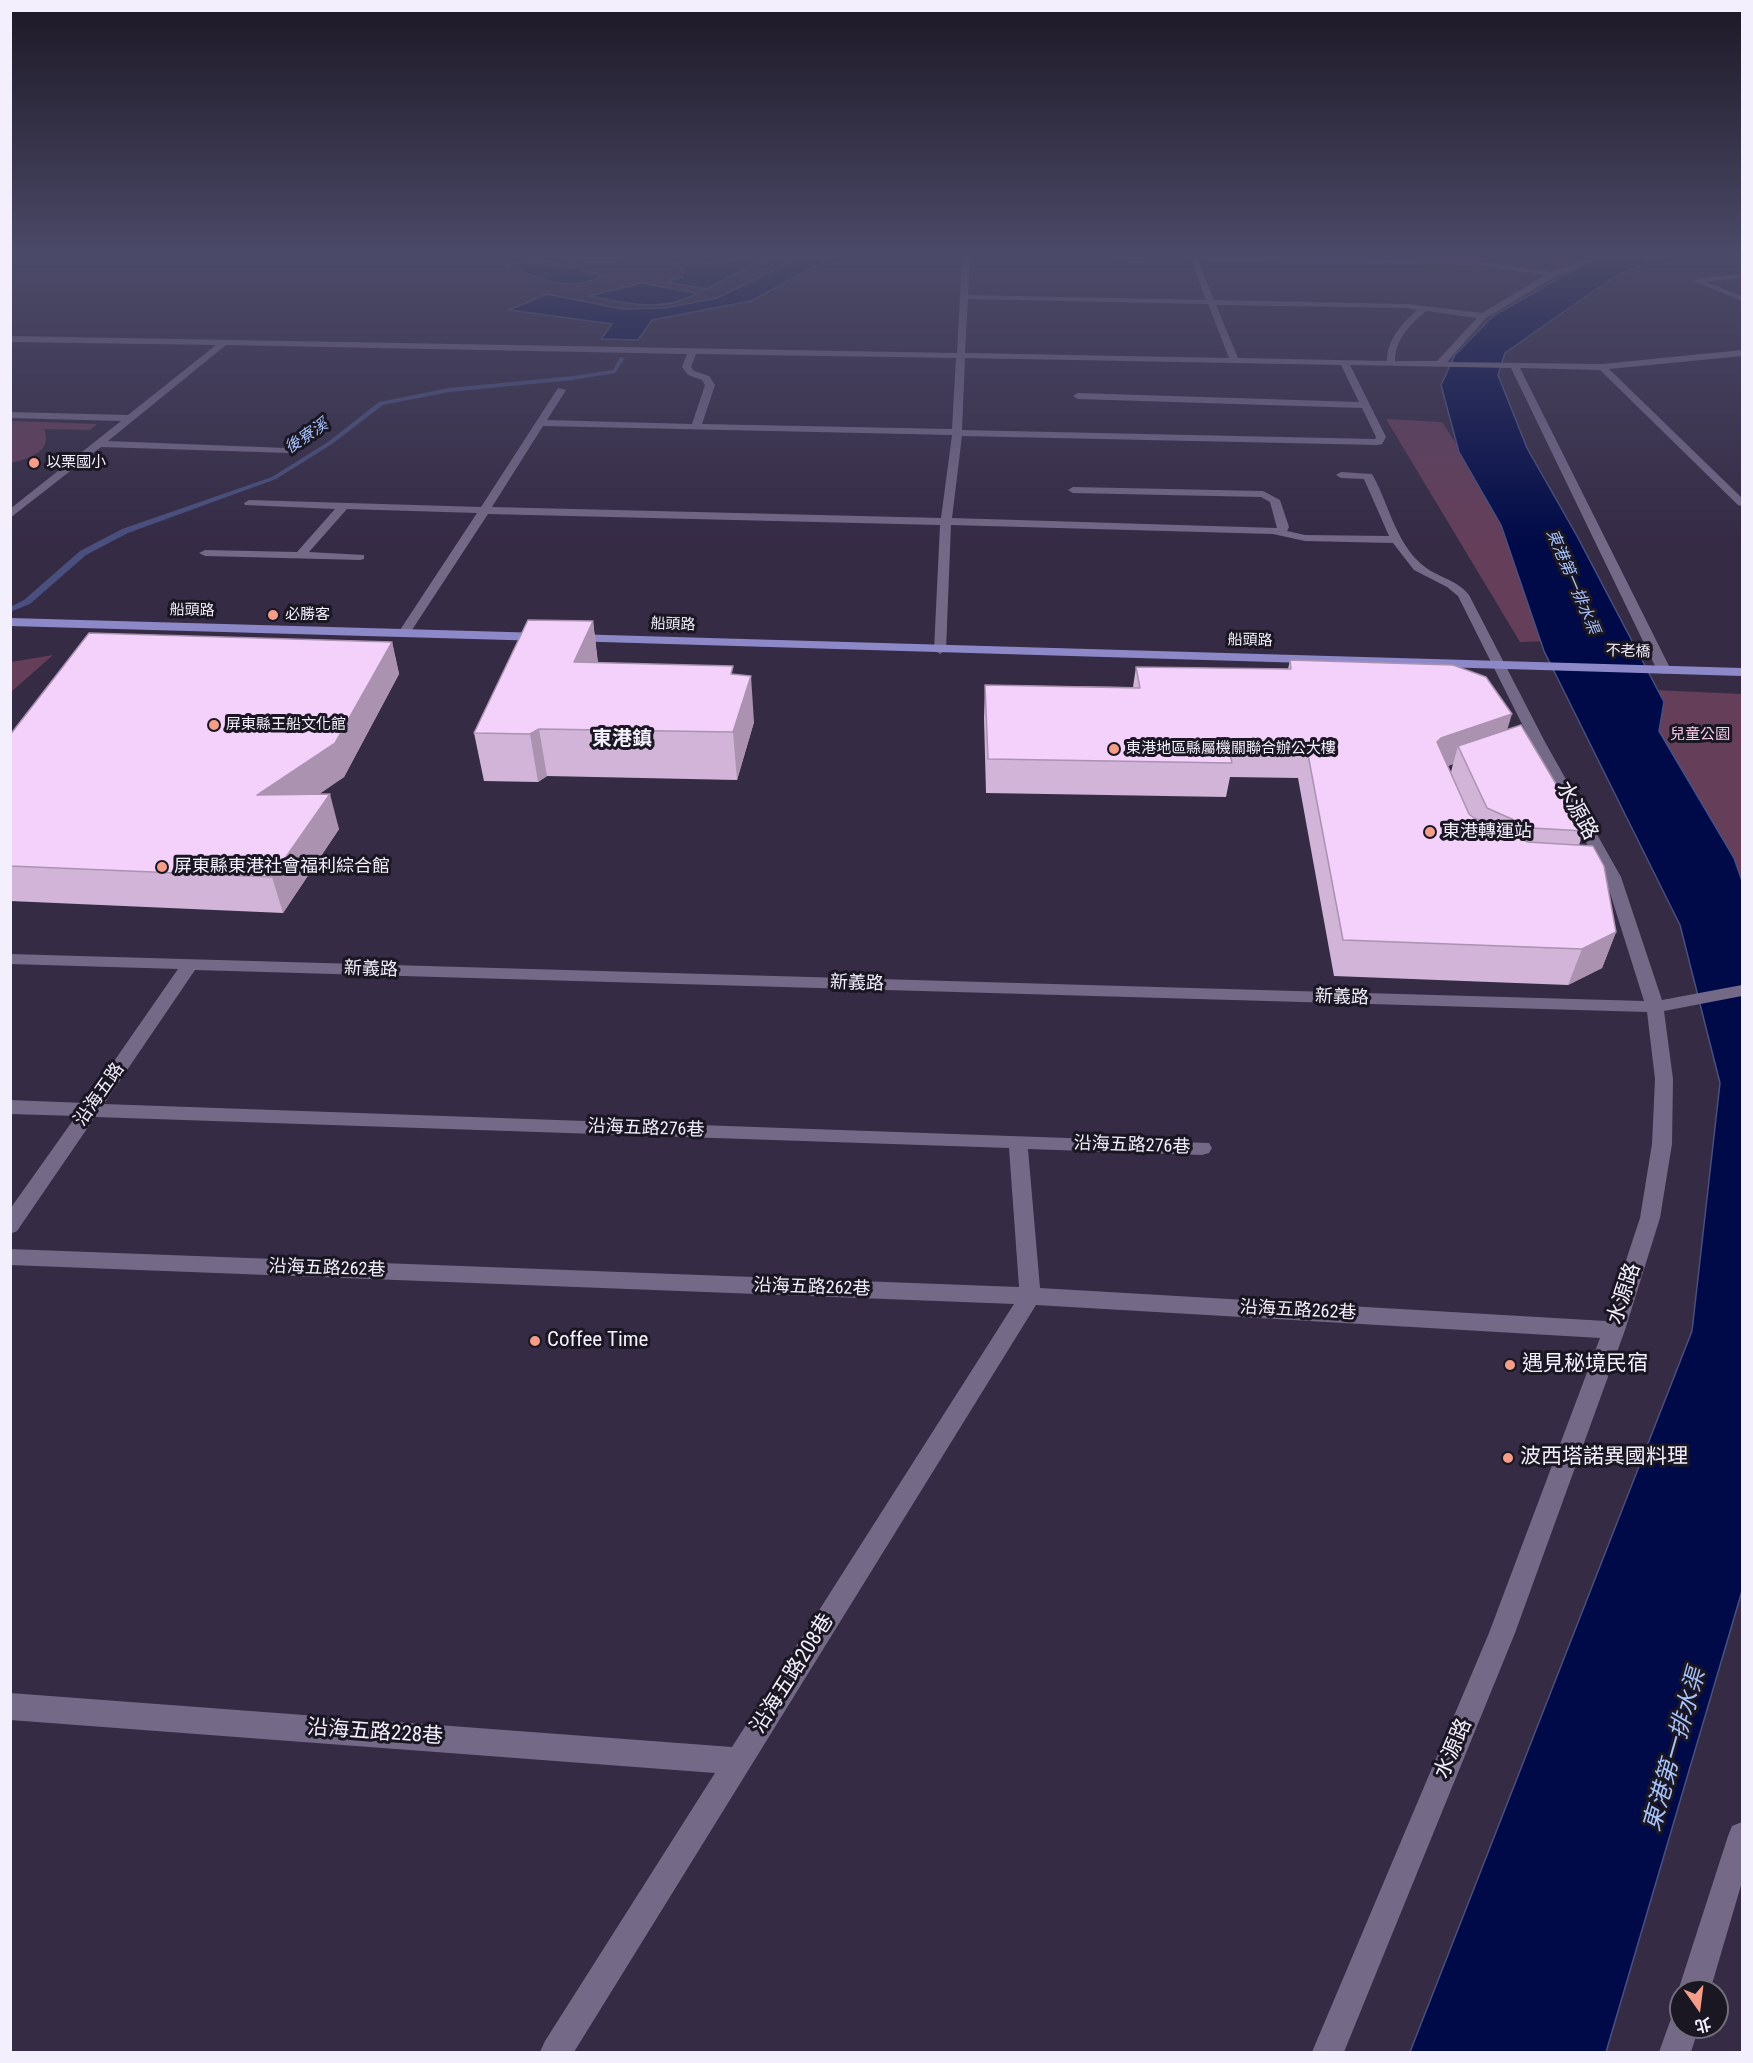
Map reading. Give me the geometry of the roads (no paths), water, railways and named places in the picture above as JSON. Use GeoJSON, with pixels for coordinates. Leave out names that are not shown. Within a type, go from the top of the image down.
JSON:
{"type":"FeatureCollection","features":[{"type":"Feature","properties":{"kind":"main road","name":"船頭路"},"geometry":{"type":"LineString","coordinates":[[10,622],[1558,666]]}},
{"type":"Feature","properties":{"kind":"main road","name":"不老橋"},"geometry":{"type":"LineString","coordinates":[[1558,666],[1743,672]]}},
{"type":"Feature","properties":{"kind":"street"},"geometry":{"type":"LineString","coordinates":[[10,515],[212,352]]}},
{"type":"Feature","properties":{"kind":"street"},"geometry":{"type":"LineString","coordinates":[[692,352],[687,367],[691,373],[706,378],[710,385],[696,427]]}},
{"type":"Feature","properties":{"kind":"street"},"geometry":{"type":"LineString","coordinates":[[814,352],[1602,367],[1743,353]]}},
{"type":"Feature","properties":{"kind":"street"},"geometry":{"type":"LineString","coordinates":[[1231,352],[1234,360]]}},
{"type":"Feature","properties":{"kind":"street"},"geometry":{"type":"LineString","coordinates":[[1391,352],[1391,363]]}},
{"type":"Feature","properties":{"kind":"street"},"geometry":{"type":"LineString","coordinates":[[1445,364],[1454,352]]}},
{"type":"Feature","properties":{"kind":"street"},"geometry":{"type":"LineString","coordinates":[[940,650],[946,520],[957,433],[960,355]]}},
{"type":"Feature","properties":{"kind":"street"},"geometry":{"type":"LineString","coordinates":[[540,423],[1378,442],[1381,437],[1344,362]]}},
{"type":"Feature","properties":{"kind":"street"},"geometry":{"type":"LineString","coordinates":[[1514,365],[1664,669]]}},
{"type":"Feature","properties":{"kind":"street"},"geometry":{"type":"LineString","coordinates":[[1602,367],[1743,503]]}},
{"type":"Feature","properties":{"kind":"street"},"geometry":{"type":"LineString","coordinates":[[404,633],[561,390]]}},
{"type":"Feature","properties":{"kind":"street"},"geometry":{"type":"LineString","coordinates":[[1078,396],[1365,405]]}},
{"type":"Feature","properties":{"kind":"street"},"geometry":{"type":"LineString","coordinates":[[10,415],[132,418]]}},
{"type":"Feature","properties":{"kind":"street"},"geometry":{"type":"LineString","coordinates":[[100,444],[286,451]]}},
{"type":"Feature","properties":{"kind":"street","name":"水源路"},"geometry":{"type":"LineString","coordinates":[[1328,2052],[1502,1633],[1614,1330],[1650,1218],[1662,1143],[1664,1079],[1655,1007],[1613,877],[1532,744],[1497,664],[1463,595],[1447,580],[1414,565],[1397,540],[1368,476],[1341,475]]}},
{"type":"Feature","properties":{"kind":"street"},"geometry":{"type":"LineString","coordinates":[[1073,490],[1263,495],[1275,500],[1283,527],[1281,533]]}},
{"type":"Feature","properties":{"kind":"street"},"geometry":{"type":"LineString","coordinates":[[249,503],[484,511],[946,520],[1281,533],[1305,538],[1397,540]]}},
{"type":"Feature","properties":{"kind":"street"},"geometry":{"type":"LineString","coordinates":[[300,556],[344,506]]}},
{"type":"Feature","properties":{"kind":"street"},"geometry":{"type":"LineString","coordinates":[[205,553],[360,557]]}},
{"type":"Feature","properties":{"kind":"street"},"geometry":{"type":"LineString","coordinates":[[1591,876],[1613,877]]}},
{"type":"Feature","properties":{"kind":"street","name":"新義路"},"geometry":{"type":"LineString","coordinates":[[10,959],[1655,1007],[1743,991]]}},
{"type":"Feature","properties":{"kind":"street","name":"沿海五路"},"geometry":{"type":"LineString","coordinates":[[10,1226],[190,965]]}},
{"type":"Feature","properties":{"kind":"street","name":"沿海五路276巷"},"geometry":{"type":"LineString","coordinates":[[10,1107],[1202,1148]]}},
{"type":"Feature","properties":{"kind":"street"},"geometry":{"type":"LineString","coordinates":[[1018,1142],[1030,1296]]}},
{"type":"Feature","properties":{"kind":"street","name":"沿海五路262巷"},"geometry":{"type":"LineString","coordinates":[[10,1257],[1030,1296],[1614,1330]]}},
{"type":"Feature","properties":{"kind":"street","name":"沿海五路208巷"},"geometry":{"type":"LineString","coordinates":[[556,2052],[1030,1296]]}},
{"type":"Feature","properties":{"kind":"street","name":"沿海五路228巷"},"geometry":{"type":"LineString","coordinates":[[10,1706],[739,1761]]}},
{"type":"Feature","properties":{"kind":"street"},"geometry":{"type":"LineString","coordinates":[[1698,1979],[1743,1836]]}},
{"type":"Feature","properties":{"kind":"water","name":"東港第一排水渠"},"geometry":{"type":"Polygon","coordinates":[[[1458,352],[1506,352],[1498,375],[1527,448],[1577,536],[1664,702],[1659,731],[1734,858],[1742,881],[1742,1591],[1606,2052],[1410,2052],[1692,1331],[1720,1083],[1680,925],[1544,651],[1501,525],[1459,452],[1441,385],[1458,352]]]}},
{"type":"Feature","properties":{"kind":"waterway","name":"後寮溪"},"geometry":{"type":"LineString","coordinates":[[10,610],[27,602],[83,553],[125,531],[274,478],[330,443],[381,403],[449,390],[573,378],[615,371],[622,358]]}},
{"type":"Feature","properties":{"kind":"place","name":"以栗國小"},"geometry":{"type":"Point","coordinates":[34,463]}},
{"type":"Feature","properties":{"kind":"place","name":"必勝客"},"geometry":{"type":"Point","coordinates":[273,615]}},
{"type":"Feature","properties":{"kind":"place","name":"屏東縣王船文化館"},"geometry":{"type":"Point","coordinates":[214,725]}},
{"type":"Feature","properties":{"kind":"place","name":"東港地區縣屬機關聯合辦公大樓"},"geometry":{"type":"Point","coordinates":[1114,749]}},
{"type":"Feature","properties":{"kind":"place","name":"東港轉運站"},"geometry":{"type":"Point","coordinates":[1430,832]}},
{"type":"Feature","properties":{"kind":"place","name":"屏東縣東港社會福利綜合館"},"geometry":{"type":"Point","coordinates":[162,867]}},
{"type":"Feature","properties":{"kind":"place","name":"Coffee Time"},"geometry":{"type":"Point","coordinates":[535,1341]}},
{"type":"Feature","properties":{"kind":"place","name":"遇見秘境民宿"},"geometry":{"type":"Point","coordinates":[1510,1365]}},
{"type":"Feature","properties":{"kind":"place","name":"波西塔諾異國料理"},"geometry":{"type":"Point","coordinates":[1508,1458]}},
{"type":"Feature","properties":{"kind":"district","name":"東港鎮"},"geometry":{"type":"Point","coordinates":[622,740]}},
{"type":"Feature","properties":{"kind":"park label","name":"兒童公園"},"geometry":{"type":"Point","coordinates":[1700,735]}}]}
